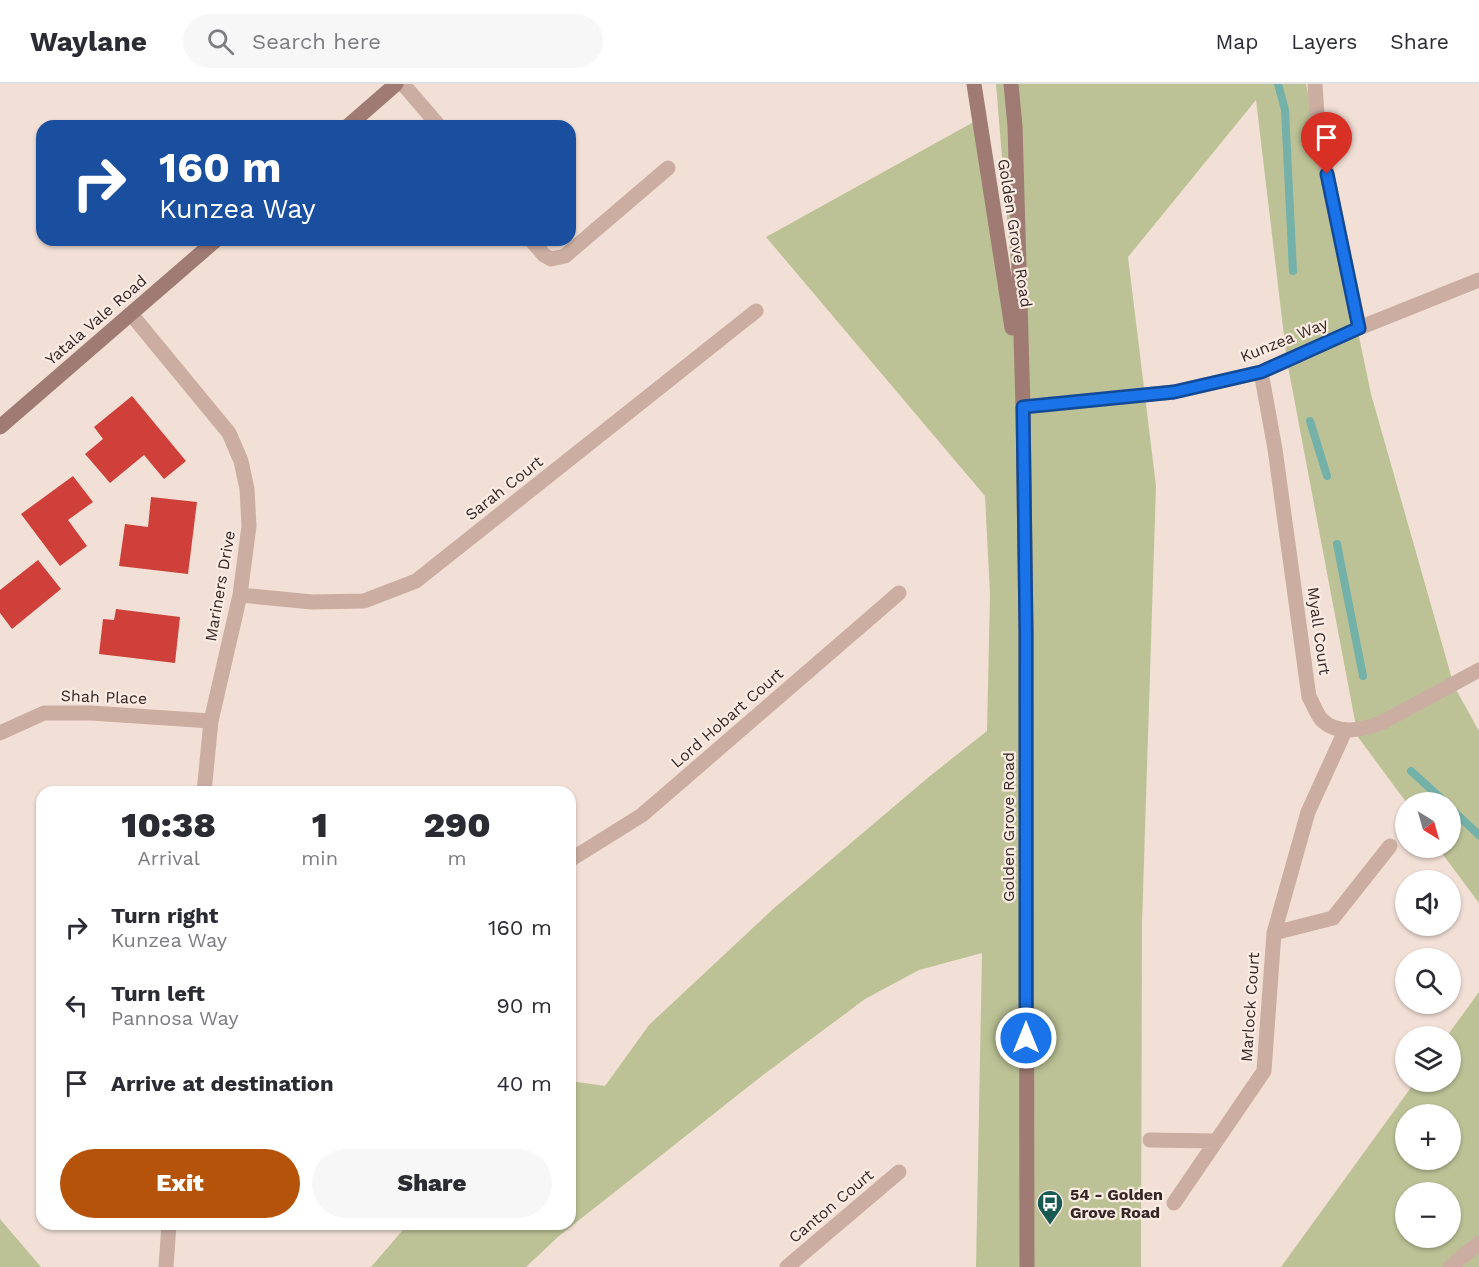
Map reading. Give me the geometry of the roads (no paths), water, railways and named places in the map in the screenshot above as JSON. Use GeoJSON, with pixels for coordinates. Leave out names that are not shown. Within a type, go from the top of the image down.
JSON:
{"type":"FeatureCollection","features":[{"type":"Feature","properties":{"kind":"main road"},"geometry":{"type":"LineString","coordinates":[[355,120],[396,84]]}},
{"type":"Feature","properties":{"kind":"main road","name":"Golden Grove Road"},"geometry":{"type":"LineString","coordinates":[[974,84],[1023,407],[1026,631],[1026,1267]]}},
{"type":"Feature","properties":{"kind":"main road","name":"Golden Grove Road"},"geometry":{"type":"LineString","coordinates":[[1011,84],[1015,126],[1021,387]]}},
{"type":"Feature","properties":{"kind":"main road","name":"Yatala Vale Road"},"geometry":{"type":"LineString","coordinates":[[0,427],[209,246]]}},
{"type":"Feature","properties":{"kind":"street"},"geometry":{"type":"LineString","coordinates":[[403,84],[434,120]]}},
{"type":"Feature","properties":{"kind":"street"},"geometry":{"type":"LineString","coordinates":[[1315,84],[1318,131],[1359,328]]}},
{"type":"Feature","properties":{"kind":"street"},"geometry":{"type":"LineString","coordinates":[[536,246],[551,259],[565,256],[668,168]]}},
{"type":"Feature","properties":{"kind":"street","name":"Kunzea Way"},"geometry":{"type":"LineString","coordinates":[[1023,407],[1174,392],[1261,372],[1359,328],[1479,280]]}},
{"type":"Feature","properties":{"kind":"street","name":"Sarah Court"},"geometry":{"type":"LineString","coordinates":[[240,594],[312,602],[364,601],[416,581],[756,311]]}},
{"type":"Feature","properties":{"kind":"street","name":"Mariners Drive"},"geometry":{"type":"LineString","coordinates":[[131,314],[229,433],[241,461],[247,489],[249,526],[240,594],[211,721],[205,786]]}},
{"type":"Feature","properties":{"kind":"street","name":"Myall Court"},"geometry":{"type":"LineString","coordinates":[[1261,372],[1275,449],[1310,697],[1320,718],[1331,726],[1345,731]]}},
{"type":"Feature","properties":{"kind":"street","name":"Lord Hobart Court"},"geometry":{"type":"LineString","coordinates":[[576,856],[642,816],[899,593]]}},
{"type":"Feature","properties":{"kind":"street"},"geometry":{"type":"LineString","coordinates":[[1345,731],[1364,729],[1381,723],[1479,670]]}},
{"type":"Feature","properties":{"kind":"street","name":"Shah Place"},"geometry":{"type":"LineString","coordinates":[[0,733],[44,713],[92,713],[211,721]]}},
{"type":"Feature","properties":{"kind":"street","name":"Marlock Court"},"geometry":{"type":"LineString","coordinates":[[1174,1203],[1264,1071],[1274,933],[1308,812],[1345,731]]}},
{"type":"Feature","properties":{"kind":"street","name":"Marlock Court"},"geometry":{"type":"LineString","coordinates":[[1274,933],[1333,918],[1390,846]]}},
{"type":"Feature","properties":{"kind":"street"},"geometry":{"type":"LineString","coordinates":[[1150,1140],[1216,1141]]}},
{"type":"Feature","properties":{"kind":"street","name":"Canton Court"},"geometry":{"type":"LineString","coordinates":[[787,1267],[899,1172]]}},
{"type":"Feature","properties":{"kind":"street"},"geometry":{"type":"LineString","coordinates":[[166,1267],[169,1230]]}},
{"type":"Feature","properties":{"kind":"street"},"geometry":{"type":"LineString","coordinates":[[1450,1267],[1479,1243]]}},
{"type":"Feature","properties":{"kind":"waterway"},"geometry":{"type":"LineString","coordinates":[[1278,84],[1285,110],[1293,271]]}},
{"type":"Feature","properties":{"kind":"waterway"},"geometry":{"type":"LineString","coordinates":[[1310,421],[1327,476]]}},
{"type":"Feature","properties":{"kind":"waterway"},"geometry":{"type":"LineString","coordinates":[[1337,544],[1363,676]]}},
{"type":"Feature","properties":{"kind":"waterway"},"geometry":{"type":"LineString","coordinates":[[1411,771],[1434,792]]}},
{"type":"Feature","properties":{"kind":"waterway"},"geometry":{"type":"LineString","coordinates":[[1461,818],[1479,835]]}},
{"type":"Feature","properties":{"kind":"place","name":"54 - Golden Grove Road"},"geometry":{"type":"Point","coordinates":[1050,1226]}}]}
